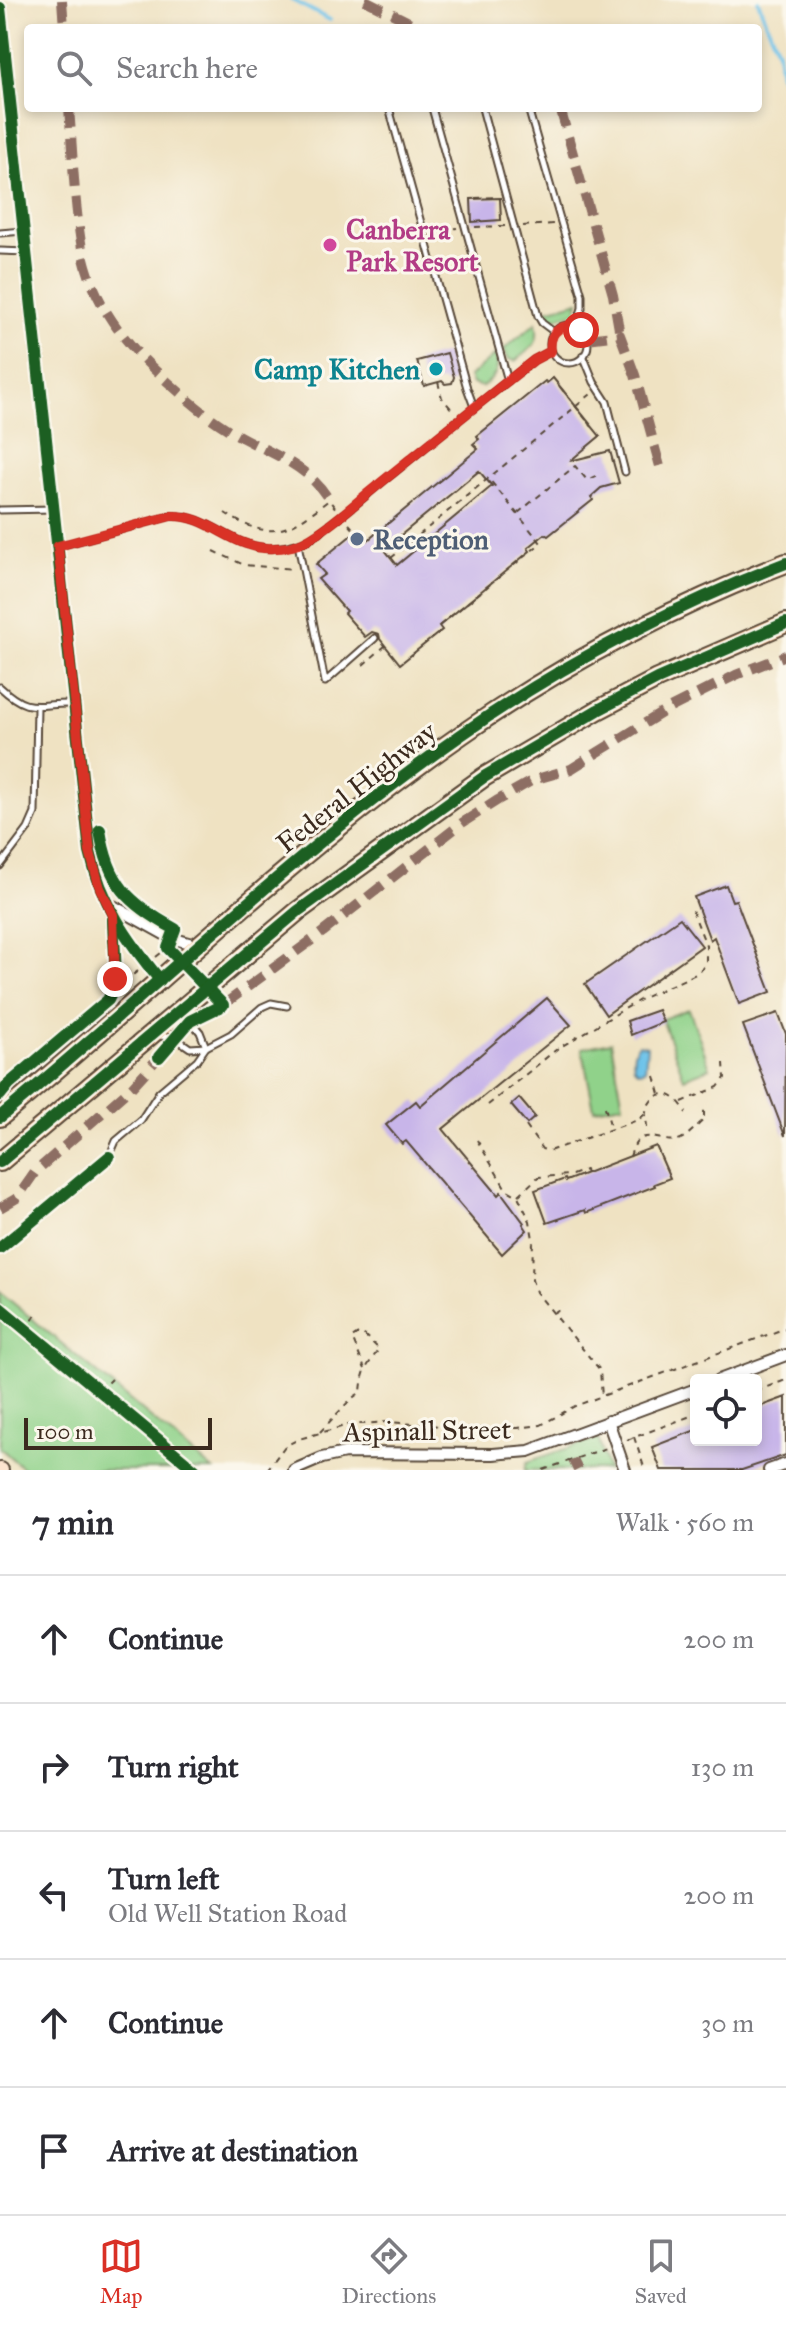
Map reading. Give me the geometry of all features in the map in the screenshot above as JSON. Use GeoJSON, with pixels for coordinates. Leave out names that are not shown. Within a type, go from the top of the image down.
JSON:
{"type":"FeatureCollection","features":[{"type":"Feature","properties":{"kind":"highway","name":"Federal Highway"},"geometry":{"type":"LineString","coordinates":[[0,1117],[369,803],[461,735],[596,652],[712,594],[786,563]]}},
{"type":"Feature","properties":{"kind":"highway"},"geometry":{"type":"LineString","coordinates":[[0,1162],[298,911],[484,777],[657,679],[786,623]]}},
{"type":"Feature","properties":{"kind":"highway"},"geometry":{"type":"LineString","coordinates":[[160,980],[181,1009]]}},
{"type":"Feature","properties":{"kind":"street"},"geometry":{"type":"LineString","coordinates":[[0,8],[90,852],[106,902],[126,938],[160,980]]}},
{"type":"Feature","properties":{"kind":"street"},"geometry":{"type":"LineString","coordinates":[[106,902],[171,938],[200,946]]}},
{"type":"Feature","properties":{"kind":"street"},"geometry":{"type":"LineString","coordinates":[[735,1374],[786,1355]]}},
{"type":"Feature","properties":{"kind":"street","name":"Aspinall Street"},"geometry":{"type":"LineString","coordinates":[[294,1470],[322,1458],[345,1453],[493,1454],[529,1451],[690,1391]]}},
{"type":"Feature","properties":{"kind":"street"},"geometry":{"type":"LineString","coordinates":[[608,1421],[625,1470]]}},
{"type":"Feature","properties":{"kind":"street"},"geometry":{"type":"LineString","coordinates":[[769,1470],[786,1464]]}},
{"type":"Feature","properties":{"kind":"lane"},"geometry":{"type":"LineString","coordinates":[[390,112],[462,374],[474,407]]}},
{"type":"Feature","properties":{"kind":"lane"},"geometry":{"type":"LineString","coordinates":[[433,112],[508,381]]}},
{"type":"Feature","properties":{"kind":"lane"},"geometry":{"type":"LineString","coordinates":[[483,112],[538,316],[554,332]]}},
{"type":"Feature","properties":{"kind":"lane"},"geometry":{"type":"LineString","coordinates":[[529,112],[582,295],[576,327]]}},
{"type":"Feature","properties":{"kind":"lane"},"geometry":{"type":"LineString","coordinates":[[0,233],[25,230]]}},
{"type":"Feature","properties":{"kind":"lane"},"geometry":{"type":"LineString","coordinates":[[0,251],[27,252]]}},
{"type":"Feature","properties":{"kind":"lane"},"geometry":{"type":"LineString","coordinates":[[564,326],[576,327],[587,339],[583,355],[572,362],[555,356],[551,351],[554,332],[564,326]]}},
{"type":"Feature","properties":{"kind":"lane"},"geometry":{"type":"LineString","coordinates":[[58,546],[184,515],[252,547],[268,549],[298,544],[341,514],[534,360],[551,351]]}},
{"type":"Feature","properties":{"kind":"lane"},"geometry":{"type":"LineString","coordinates":[[583,355],[607,402],[625,472]]}},
{"type":"Feature","properties":{"kind":"lane"},"geometry":{"type":"LineString","coordinates":[[0,510],[54,509]]}},
{"type":"Feature","properties":{"kind":"lane"},"geometry":{"type":"LineString","coordinates":[[298,544],[325,682],[375,638]]}},
{"type":"Feature","properties":{"kind":"lane"},"geometry":{"type":"LineString","coordinates":[[0,687],[27,706],[75,704]]}},
{"type":"Feature","properties":{"kind":"lane"},"geometry":{"type":"LineString","coordinates":[[0,866],[28,829],[35,813],[37,707]]}},
{"type":"Feature","properties":{"kind":"lane"},"geometry":{"type":"LineString","coordinates":[[149,1036],[174,1037],[190,1048],[206,1047],[231,1034],[262,1007],[271,1003],[287,1006]]}},
{"type":"Feature","properties":{"kind":"lane"},"geometry":{"type":"LineString","coordinates":[[181,1009],[200,1032],[206,1047]]}},
{"type":"Feature","properties":{"kind":"lane"},"geometry":{"type":"LineString","coordinates":[[109,1157],[116,1141],[141,1120],[159,1092],[197,1060],[206,1047]]}},
{"type":"Feature","properties":{"kind":"path"},"geometry":{"type":"LineString","coordinates":[[475,198],[501,197]]}},
{"type":"Feature","properties":{"kind":"path"},"geometry":{"type":"LineString","coordinates":[[438,382],[442,398],[459,419]]}},
{"type":"Feature","properties":{"kind":"path"},"geometry":{"type":"LineString","coordinates":[[560,387],[592,427]]}},
{"type":"Feature","properties":{"kind":"path"},"geometry":{"type":"LineString","coordinates":[[391,558],[598,388]]}},
{"type":"Feature","properties":{"kind":"path"},"geometry":{"type":"LineString","coordinates":[[517,513],[575,466],[587,480],[598,475]]}},
{"type":"Feature","properties":{"kind":"path"},"geometry":{"type":"LineString","coordinates":[[439,626],[541,543],[488,478]]}},
{"type":"Feature","properties":{"kind":"path"},"geometry":{"type":"LineString","coordinates":[[225,513],[243,525],[274,531],[303,521],[329,500],[356,532]]}},
{"type":"Feature","properties":{"kind":"path"},"geometry":{"type":"LineString","coordinates":[[214,551],[244,565],[304,570]]}},
{"type":"Feature","properties":{"kind":"path"},"geometry":{"type":"LineString","coordinates":[[363,665],[385,646]]}},
{"type":"Feature","properties":{"kind":"path"},"geometry":{"type":"LineString","coordinates":[[488,1105],[557,1049],[643,998],[698,973],[706,964],[706,945],[692,910]]}},
{"type":"Feature","properties":{"kind":"path"},"geometry":{"type":"LineString","coordinates":[[171,938],[168,948],[182,962]]}},
{"type":"Feature","properties":{"kind":"path"},"geometry":{"type":"LineString","coordinates":[[108,1000],[114,989],[115,966]]}},
{"type":"Feature","properties":{"kind":"path"},"geometry":{"type":"LineString","coordinates":[[681,1102],[718,1087],[725,1078],[724,1063]]}},
{"type":"Feature","properties":{"kind":"path"},"geometry":{"type":"LineString","coordinates":[[655,1076],[660,1096]]}},
{"type":"Feature","properties":{"kind":"path"},"geometry":{"type":"LineString","coordinates":[[526,1126],[542,1149],[549,1151],[638,1120],[654,1098],[667,1094],[681,1102],[686,1113]]}},
{"type":"Feature","properties":{"kind":"path"},"geometry":{"type":"LineString","coordinates":[[630,1157],[635,1145],[645,1137],[675,1141],[686,1137],[704,1120],[704,1106]]}},
{"type":"Feature","properties":{"kind":"path"},"geometry":{"type":"LineString","coordinates":[[605,1107],[611,1130]]}},
{"type":"Feature","properties":{"kind":"path"},"geometry":{"type":"LineString","coordinates":[[645,1114],[647,1128]]}},
{"type":"Feature","properties":{"kind":"path"},"geometry":{"type":"LineString","coordinates":[[477,1140],[506,1189],[518,1196],[530,1221],[532,1280],[536,1292],[600,1370],[602,1397]]}},
{"type":"Feature","properties":{"kind":"path"},"geometry":{"type":"LineString","coordinates":[[518,1196],[538,1177],[572,1175],[585,1170],[586,1174]]}},
{"type":"Feature","properties":{"kind":"path"},"geometry":{"type":"LineString","coordinates":[[552,1313],[561,1308]]}},
{"type":"Feature","properties":{"kind":"path"},"geometry":{"type":"LineString","coordinates":[[36,1314],[23,1327],[39,1341]]}},
{"type":"Feature","properties":{"kind":"path"},"geometry":{"type":"LineString","coordinates":[[267,1470],[285,1446],[319,1432],[348,1425],[371,1422],[454,1428],[518,1428],[541,1425],[563,1411],[786,1328]]}},
{"type":"Feature","properties":{"kind":"path"},"geometry":{"type":"LineString","coordinates":[[319,1432],[361,1392],[363,1372],[379,1349],[363,1334],[353,1335],[365,1369]]}},
{"type":"Feature","properties":{"kind":"path"},"geometry":{"type":"LineString","coordinates":[[100,1391],[112,1379]]}},
{"type":"Feature","properties":{"kind":"path"},"geometry":{"type":"LineString","coordinates":[[762,1389],[786,1380]]}},
{"type":"Feature","properties":{"kind":"path"},"geometry":{"type":"LineString","coordinates":[[88,1381],[111,1401]]}},
{"type":"Feature","properties":{"kind":"path"},"geometry":{"type":"LineString","coordinates":[[543,1470],[690,1416]]}},
{"type":"Feature","properties":{"kind":"path"},"geometry":{"type":"LineString","coordinates":[[634,1437],[645,1470]]}},
{"type":"Feature","properties":{"kind":"green space"},"geometry":{"type":"Polygon","coordinates":[[[579,301],[576,312],[556,318],[547,318],[543,311],[579,301]]]}},
{"type":"Feature","properties":{"kind":"green space"},"geometry":{"type":"Polygon","coordinates":[[[536,323],[536,341],[530,349],[515,361],[508,359],[504,349],[536,323]]]}},
{"type":"Feature","properties":{"kind":"green space"},"geometry":{"type":"Polygon","coordinates":[[[496,354],[497,369],[493,377],[482,387],[472,384],[469,377],[496,354]]]}},
{"type":"Feature","properties":{"kind":"green space"},"geometry":{"type":"Polygon","coordinates":[[[689,1009],[710,1068],[684,1078],[662,1019],[689,1009]]]}},
{"type":"Feature","properties":{"kind":"green space"},"geometry":{"type":"Polygon","coordinates":[[[611,1042],[623,1104],[594,1109],[582,1048],[611,1042]]]}},
{"type":"Feature","properties":{"kind":"green space"},"geometry":{"type":"Polygon","coordinates":[[[0,1292],[213,1470],[25,1470],[0,1448],[0,1292]]]}},
{"type":"Feature","properties":{"kind":"green space"},"geometry":{"type":"Polygon","coordinates":[[[598,1438],[608,1470],[525,1470],[527,1462],[598,1438]]]}},
{"type":"Feature","properties":{"kind":"water"},"geometry":{"type":"Polygon","coordinates":[[[639,1044],[647,1046],[645,1070],[638,1071],[634,1067],[634,1058],[639,1044]]]}},
{"type":"Feature","properties":{"kind":"building"},"geometry":{"type":"Polygon","coordinates":[[[500,198],[501,220],[472,222],[471,199],[500,198]]]}},
{"type":"Feature","properties":{"kind":"building","name":"Camp Kitchen"},"geometry":{"type":"Polygon","coordinates":[[[447,353],[454,377],[452,383],[442,381],[424,386],[417,361],[447,353]]]}},
{"type":"Feature","properties":{"kind":"building"},"geometry":{"type":"Polygon","coordinates":[[[553,378],[600,436],[570,461],[610,451],[619,483],[601,488],[591,497],[593,500],[528,548],[530,551],[439,626],[442,630],[400,664],[379,634],[372,632],[365,637],[344,613],[346,611],[318,579],[325,574],[316,564],[359,529],[368,540],[478,449],[473,444],[479,439],[477,436],[545,381],[547,383],[553,378]],[[479,471],[384,549],[397,565],[492,486],[479,471]]]}},
{"type":"Feature","properties":{"kind":"building"},"geometry":{"type":"Polygon","coordinates":[[[726,885],[732,901],[736,900],[771,992],[739,1004],[714,937],[710,940],[694,897],[726,885]]]}},
{"type":"Feature","properties":{"kind":"building"},"geometry":{"type":"Polygon","coordinates":[[[680,918],[702,946],[606,1015],[585,984],[680,918]]]}},
{"type":"Feature","properties":{"kind":"building"},"geometry":{"type":"Polygon","coordinates":[[[547,998],[571,1025],[443,1129],[498,1195],[501,1192],[524,1223],[527,1230],[502,1254],[406,1141],[402,1144],[386,1125],[416,1101],[420,1106],[547,998]]]}},
{"type":"Feature","properties":{"kind":"building"},"geometry":{"type":"Polygon","coordinates":[[[658,1010],[663,1022],[631,1035],[627,1021],[658,1010]]]}},
{"type":"Feature","properties":{"kind":"building"},"geometry":{"type":"Polygon","coordinates":[[[778,1013],[786,1034],[785,1136],[743,1025],[778,1013]]]}},
{"type":"Feature","properties":{"kind":"building"},"geometry":{"type":"Polygon","coordinates":[[[519,1098],[535,1117],[527,1124],[511,1105],[519,1098]]]}},
{"type":"Feature","properties":{"kind":"building"},"geometry":{"type":"Polygon","coordinates":[[[656,1146],[670,1178],[586,1213],[585,1210],[547,1223],[535,1190],[656,1146]]]}},
{"type":"Feature","properties":{"kind":"building"},"geometry":{"type":"Polygon","coordinates":[[[786,1397],[786,1455],[742,1470],[661,1470],[652,1447],[690,1432],[690,1446],[762,1446],[762,1406],[786,1397]]]}},
{"type":"Feature","properties":{"kind":"waterway"},"geometry":{"type":"LineString","coordinates":[[292,0],[330,20]]}},
{"type":"Feature","properties":{"kind":"waterway"},"geometry":{"type":"LineString","coordinates":[[758,1],[778,51],[781,76],[786,82]]}},
{"type":"Feature","properties":{"kind":"marked path"},"geometry":{"type":"LineString","coordinates":[[62,0],[64,24]]}},
{"type":"Feature","properties":{"kind":"marked path"},"geometry":{"type":"LineString","coordinates":[[365,0],[413,24]]}},
{"type":"Feature","properties":{"kind":"marked path"},"geometry":{"type":"LineString","coordinates":[[69,112],[83,254],[96,292],[115,325],[140,355],[196,407],[226,428],[296,466],[329,500]]}},
{"type":"Feature","properties":{"kind":"marked path"},"geometry":{"type":"LineString","coordinates":[[561,112],[613,295],[620,335]]}},
{"type":"Feature","properties":{"kind":"marked path"},"geometry":{"type":"LineString","coordinates":[[587,339],[620,335],[635,375],[661,470]]}},
{"type":"Feature","properties":{"kind":"marked path"},"geometry":{"type":"LineString","coordinates":[[223,1005],[323,932],[462,823],[498,800],[533,780],[571,769],[668,709],[736,675],[786,655]]}},
{"type":"Feature","properties":{"kind":"marked path"},"geometry":{"type":"LineString","coordinates":[[0,1208],[17,1198],[36,1171],[132,1087],[159,1057]]}},
{"type":"Feature","properties":{"kind":"marked path"},"geometry":{"type":"LineString","coordinates":[[573,1460],[578,1470]]}},
{"type":"Feature","properties":{"kind":"cycle path"},"geometry":{"type":"LineString","coordinates":[[0,8],[90,852],[101,888],[117,920],[160,980]]}},
{"type":"Feature","properties":{"kind":"cycle path"},"geometry":{"type":"LineString","coordinates":[[0,1117],[284,872],[400,779],[461,735],[538,685],[618,639],[786,563]]}},
{"type":"Feature","properties":{"kind":"cycle path"},"geometry":{"type":"LineString","coordinates":[[0,1162],[298,911],[484,777],[657,679],[786,623]]}},
{"type":"Feature","properties":{"kind":"cycle path"},"geometry":{"type":"LineString","coordinates":[[100,830],[109,865],[123,890],[145,911],[175,929],[168,948],[223,1005],[190,1021],[159,1057]]}},
{"type":"Feature","properties":{"kind":"cycle path"},"geometry":{"type":"LineString","coordinates":[[0,1095],[108,1000],[115,971],[113,919]]}},
{"type":"Feature","properties":{"kind":"cycle path"},"geometry":{"type":"LineString","coordinates":[[0,1248],[109,1157]]}},
{"type":"Feature","properties":{"kind":"cycle path"},"geometry":{"type":"LineString","coordinates":[[0,1308],[195,1470]]}},
{"type":"Feature","properties":{"kind":"place","name":"Canberra Park Resort"},"geometry":{"type":"Point","coordinates":[330,245]}},
{"type":"Feature","properties":{"kind":"place","name":"Camp Kitchen"},"geometry":{"type":"Point","coordinates":[436,369]}},
{"type":"Feature","properties":{"kind":"place","name":"Reception"},"geometry":{"type":"Point","coordinates":[357,539]}},
{"type":"Feature","properties":{"kind":"route"},"geometry":{"type":"LineString","coordinates":[[115,979],[113,915],[100,888],[90,852],[58,546],[184,515],[252,547],[268,549],[298,544],[351,506],[534,360],[551,351],[551,338],[558,328],[570,325],[581,330]]}}]}
